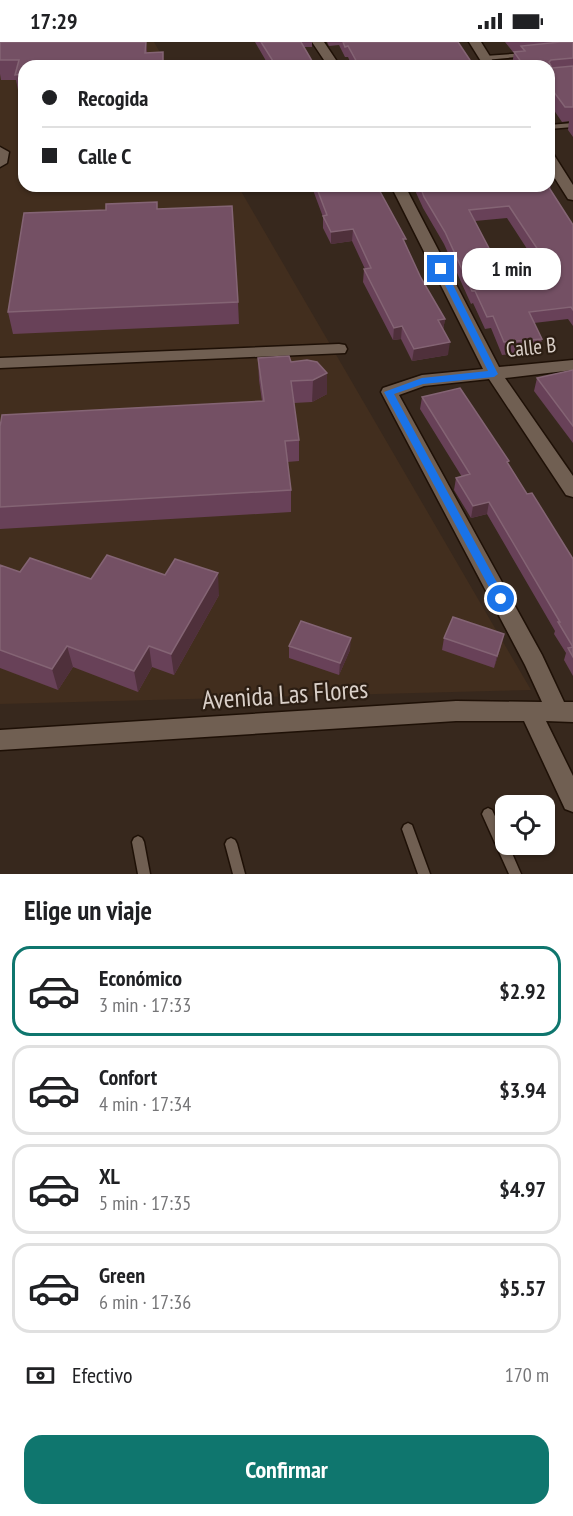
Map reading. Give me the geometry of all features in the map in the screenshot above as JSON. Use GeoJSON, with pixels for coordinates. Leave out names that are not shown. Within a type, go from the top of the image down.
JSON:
{"type":"FeatureCollection","features":[{"type":"Feature","properties":{"kind":"street"},"geometry":{"type":"LineString","coordinates":[[318,42],[330,60]]}},
{"type":"Feature","properties":{"kind":"street"},"geometry":{"type":"LineString","coordinates":[[475,42],[487,60]]}},
{"type":"Feature","properties":{"kind":"street"},"geometry":{"type":"LineString","coordinates":[[0,151],[2,152],[0,163]]}},
{"type":"Feature","properties":{"kind":"street"},"geometry":{"type":"LineString","coordinates":[[555,168],[573,196]]}},
{"type":"Feature","properties":{"kind":"street"},"geometry":{"type":"LineString","coordinates":[[401,192],[494,374],[573,490]]}},
{"type":"Feature","properties":{"kind":"street"},"geometry":{"type":"LineString","coordinates":[[0,363],[339,350]]}},
{"type":"Feature","properties":{"kind":"street","name":"Calle B"},"geometry":{"type":"LineString","coordinates":[[566,712],[534,661],[389,392],[422,381],[573,365]]}},
{"type":"Feature","properties":{"kind":"street","name":"Avenida Las Flores"},"geometry":{"type":"LineString","coordinates":[[0,740],[456,711],[566,712]]}},
{"type":"Feature","properties":{"kind":"street"},"geometry":{"type":"LineString","coordinates":[[530,711],[573,801]]}},
{"type":"Feature","properties":{"kind":"lane"},"geometry":{"type":"LineString","coordinates":[[500,60],[529,55]]}},
{"type":"Feature","properties":{"kind":"lane"},"geometry":{"type":"LineString","coordinates":[[555,126],[573,125]]}},
{"type":"Feature","properties":{"kind":"lane"},"geometry":{"type":"LineString","coordinates":[[488,814],[515,874]]}},
{"type":"Feature","properties":{"kind":"lane"},"geometry":{"type":"LineString","coordinates":[[408,829],[424,874]]}},
{"type":"Feature","properties":{"kind":"lane"},"geometry":{"type":"LineString","coordinates":[[138,842],[144,874]]}},
{"type":"Feature","properties":{"kind":"lane"},"geometry":{"type":"LineString","coordinates":[[231,844],[239,874]]}},
{"type":"Feature","properties":{"kind":"shaded area"},"geometry":{"type":"Polygon","coordinates":[[[0,42],[154,42],[164,60],[18,60],[18,192],[241,192],[531,690],[0,704],[0,42]]]}},
{"type":"Feature","properties":{"kind":"building"},"geometry":{"type":"Polygon","coordinates":[[[0,42],[146,42],[145,53],[163,52],[163,60],[0,60],[0,42]]]}},
{"type":"Feature","properties":{"kind":"building"},"geometry":{"type":"Polygon","coordinates":[[[261,42],[301,42],[312,60],[272,60],[261,42]]]}},
{"type":"Feature","properties":{"kind":"building"},"geometry":{"type":"Polygon","coordinates":[[[343,42],[458,42],[470,60],[356,60],[348,46],[345,47],[343,42]]]}},
{"type":"Feature","properties":{"kind":"building"},"geometry":{"type":"Polygon","coordinates":[[[573,42],[573,58],[520,60],[514,52],[525,51],[521,46],[573,42]]]}},
{"type":"Feature","properties":{"kind":"building"},"geometry":{"type":"Polygon","coordinates":[[[573,66],[573,107],[565,107],[555,93],[555,68],[573,66]]]}},
{"type":"Feature","properties":{"kind":"building"},"geometry":{"type":"Polygon","coordinates":[[[318,192],[380,192],[406,239],[403,239],[421,278],[445,319],[438,320],[450,342],[414,349],[402,326],[394,328],[364,269],[371,268],[353,229],[331,232],[323,216],[327,215],[318,192]]]}},
{"type":"Feature","properties":{"kind":"building"},"geometry":{"type":"Polygon","coordinates":[[[422,192],[552,192],[573,225],[573,310],[571,307],[529,312],[542,339],[504,342],[493,316],[487,317],[475,291],[472,291],[445,232],[422,192]],[[509,206],[469,210],[491,252],[495,252],[509,276],[552,271],[509,206]]]}},
{"type":"Feature","properties":{"kind":"building"},"geometry":{"type":"Polygon","coordinates":[[[157,202],[157,209],[232,206],[238,302],[8,312],[24,213],[106,210],[106,204],[157,202]]]}},
{"type":"Feature","properties":{"kind":"building"},"geometry":{"type":"Polygon","coordinates":[[[289,356],[291,362],[307,360],[317,362],[327,373],[313,380],[291,381],[299,440],[285,441],[291,490],[0,507],[2,415],[264,401],[258,358],[289,356]]]}},
{"type":"Feature","properties":{"kind":"building"},"geometry":{"type":"Polygon","coordinates":[[[573,370],[573,426],[537,378],[573,370]]]}},
{"type":"Feature","properties":{"kind":"building"},"geometry":{"type":"Polygon","coordinates":[[[460,388],[509,461],[507,462],[527,494],[532,493],[573,559],[573,647],[489,502],[473,506],[456,478],[470,474],[422,397],[460,388]]]}},
{"type":"Feature","properties":{"kind":"building"},"geometry":{"type":"Polygon","coordinates":[[[107,555],[165,575],[175,559],[218,573],[171,654],[149,646],[134,671],[67,646],[52,669],[0,650],[0,565],[20,572],[30,558],[91,579],[107,555]]]}},
{"type":"Feature","properties":{"kind":"building"},"geometry":{"type":"Polygon","coordinates":[[[453,617],[504,634],[497,656],[444,638],[453,617]]]}},
{"type":"Feature","properties":{"kind":"building"},"geometry":{"type":"Polygon","coordinates":[[[301,621],[351,638],[340,663],[289,646],[301,621]]]}},
{"type":"Feature","properties":{"kind":"building"},"geometry":{"type":"Polygon","coordinates":[[[573,647],[573,657],[568,648],[573,647]]]}},
{"type":"Feature","properties":{"kind":"route"},"geometry":{"type":"LineString","coordinates":[[441,269],[494,374],[422,381],[389,392],[501,599]]}}]}
